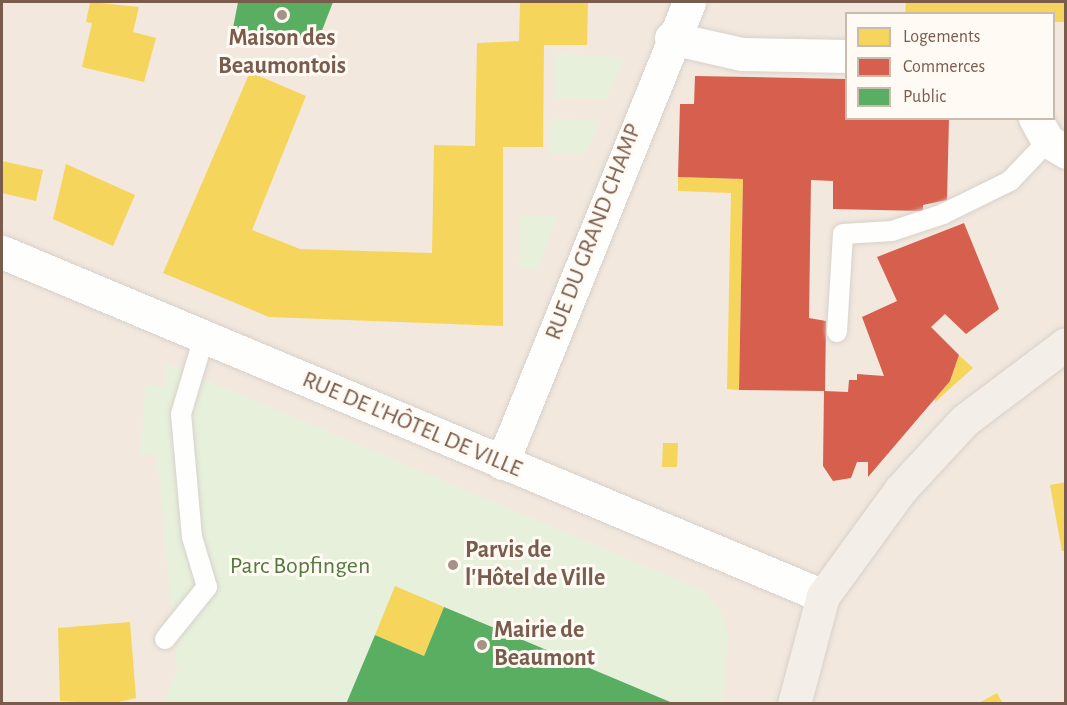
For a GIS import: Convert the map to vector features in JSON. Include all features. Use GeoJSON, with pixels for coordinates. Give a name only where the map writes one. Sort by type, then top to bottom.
{"type":"FeatureCollection","features":[{"type":"Feature","properties":{"kind":"main road","name":"RUE DU GRAND CHAMP"},"geometry":{"type":"LineString","coordinates":[[502,463],[671,38],[689,2]]}},
{"type":"Feature","properties":{"kind":"main road"},"geometry":{"type":"LineString","coordinates":[[671,38],[742,54],[845,56]]}},
{"type":"Feature","properties":{"kind":"main road","name":"RUE DE L'HÔTEL DE VILLE"},"geometry":{"type":"LineString","coordinates":[[2,252],[823,596]]}},
{"type":"Feature","properties":{"kind":"main road"},"geometry":{"type":"LineString","coordinates":[[794,704],[823,596],[901,489],[966,420],[1065,344]]}},
{"type":"Feature","properties":{"kind":"lane"},"geometry":{"type":"LineString","coordinates":[[837,332],[843,234],[892,231],[943,214],[1010,181],[1049,137]]}},
{"type":"Feature","properties":{"kind":"lane"},"geometry":{"type":"LineString","coordinates":[[165,639],[207,587],[192,537],[181,414],[204,337]]}},
{"type":"Feature","properties":{"kind":"shaded area"},"geometry":{"type":"Polygon","coordinates":[[[2,2],[1065,2],[1065,703],[2,703],[2,2]]]}},
{"type":"Feature","properties":{"kind":"green space"},"geometry":{"type":"Polygon","coordinates":[[[554,54],[624,57],[606,99],[554,98],[554,54]]]}},
{"type":"Feature","properties":{"kind":"green space"},"geometry":{"type":"Polygon","coordinates":[[[551,118],[600,121],[584,153],[550,153],[551,118]]]}},
{"type":"Feature","properties":{"kind":"green space"},"geometry":{"type":"Polygon","coordinates":[[[520,216],[558,216],[537,270],[519,265],[520,216]]]}},
{"type":"Feature","properties":{"kind":"green space","name":"Parc Bopfingen"},"geometry":{"type":"Polygon","coordinates":[[[166,363],[706,592],[721,611],[728,634],[723,703],[164,703],[177,671],[157,455],[141,454],[145,385],[165,386],[166,363]]]}},
{"type":"Feature","properties":{"kind":"building: Logements"},"geometry":{"type":"Polygon","coordinates":[[[90,2],[139,7],[133,32],[156,38],[144,82],[82,67],[92,23],[86,22],[90,2]]]}},
{"type":"Feature","properties":{"kind":"building: Logements"},"geometry":{"type":"Polygon","coordinates":[[[520,2],[588,2],[587,45],[544,45],[543,147],[503,147],[503,326],[269,317],[163,273],[250,72],[306,96],[252,230],[300,249],[432,253],[434,145],[475,146],[477,43],[519,41],[520,2]]]}},
{"type":"Feature","properties":{"kind":"building: Logements"},"geometry":{"type":"Polygon","coordinates":[[[906,2],[1066,2],[1066,22],[1055,22],[1055,12],[905,12],[906,2]]]}},
{"type":"Feature","properties":{"kind":"building: Logements"},"geometry":{"type":"Polygon","coordinates":[[[2,161],[43,170],[36,201],[2,193],[2,161]]]}},
{"type":"Feature","properties":{"kind":"building: Logements"},"geometry":{"type":"Polygon","coordinates":[[[66,164],[135,195],[113,246],[53,219],[66,164]]]}},
{"type":"Feature","properties":{"kind":"building: Logements"},"geometry":{"type":"Polygon","coordinates":[[[678,177],[743,179],[739,390],[727,389],[731,193],[678,191],[678,177]]]}},
{"type":"Feature","properties":{"kind":"building: Logements"},"geometry":{"type":"Polygon","coordinates":[[[959,355],[973,368],[935,402],[935,394],[950,381],[959,355]]]}},
{"type":"Feature","properties":{"kind":"building: Logements"},"geometry":{"type":"Polygon","coordinates":[[[663,443],[678,443],[677,467],[662,467],[663,443]]]}},
{"type":"Feature","properties":{"kind":"building: Logements"},"geometry":{"type":"Polygon","coordinates":[[[1066,482],[1066,551],[1062,551],[1050,485],[1066,482]]]}},
{"type":"Feature","properties":{"kind":"building: Logements"},"geometry":{"type":"Polygon","coordinates":[[[395,586],[444,607],[424,656],[375,635],[395,586]]]}},
{"type":"Feature","properties":{"kind":"building: Logements"},"geometry":{"type":"Polygon","coordinates":[[[130,622],[136,698],[110,704],[60,701],[58,628],[130,622]]]}},
{"type":"Feature","properties":{"kind":"building: Logements"},"geometry":{"type":"Polygon","coordinates":[[[997,693],[1003,704],[977,704],[997,693]]]}},
{"type":"Feature","properties":{"kind":"building: Commerces"},"geometry":{"type":"Polygon","coordinates":[[[695,76],[845,79],[845,120],[949,120],[947,200],[923,205],[923,211],[833,209],[833,181],[811,180],[809,318],[826,321],[825,391],[739,390],[743,179],[678,177],[680,104],[694,104],[695,76]]]}},
{"type":"Feature","properties":{"kind":"building: Commerces"},"geometry":{"type":"Polygon","coordinates":[[[964,223],[999,309],[966,334],[945,314],[931,327],[959,355],[950,381],[868,477],[868,462],[857,462],[851,478],[833,481],[823,466],[824,391],[848,392],[849,380],[857,380],[857,374],[884,376],[862,317],[897,301],[877,257],[964,223]]]}},
{"type":"Feature","properties":{"kind":"building: Public","name":"Maison des Beaumontois"},"geometry":{"type":"Polygon","coordinates":[[[238,2],[333,2],[316,46],[233,28],[238,2]]]}},
{"type":"Feature","properties":{"kind":"building: Public","name":"Mairie de Beaumont"},"geometry":{"type":"Polygon","coordinates":[[[444,607],[675,704],[346,704],[375,635],[424,656],[444,607]]]}},
{"type":"Feature","properties":{"kind":"place","name":"Maison des Beaumontois"},"geometry":{"type":"Point","coordinates":[282,15]}},
{"type":"Feature","properties":{"kind":"place","name":"Parvis de l'Hôtel de Ville"},"geometry":{"type":"Point","coordinates":[453,565]}},
{"type":"Feature","properties":{"kind":"place","name":"Mairie de Beaumont"},"geometry":{"type":"Point","coordinates":[482,645]}}]}
